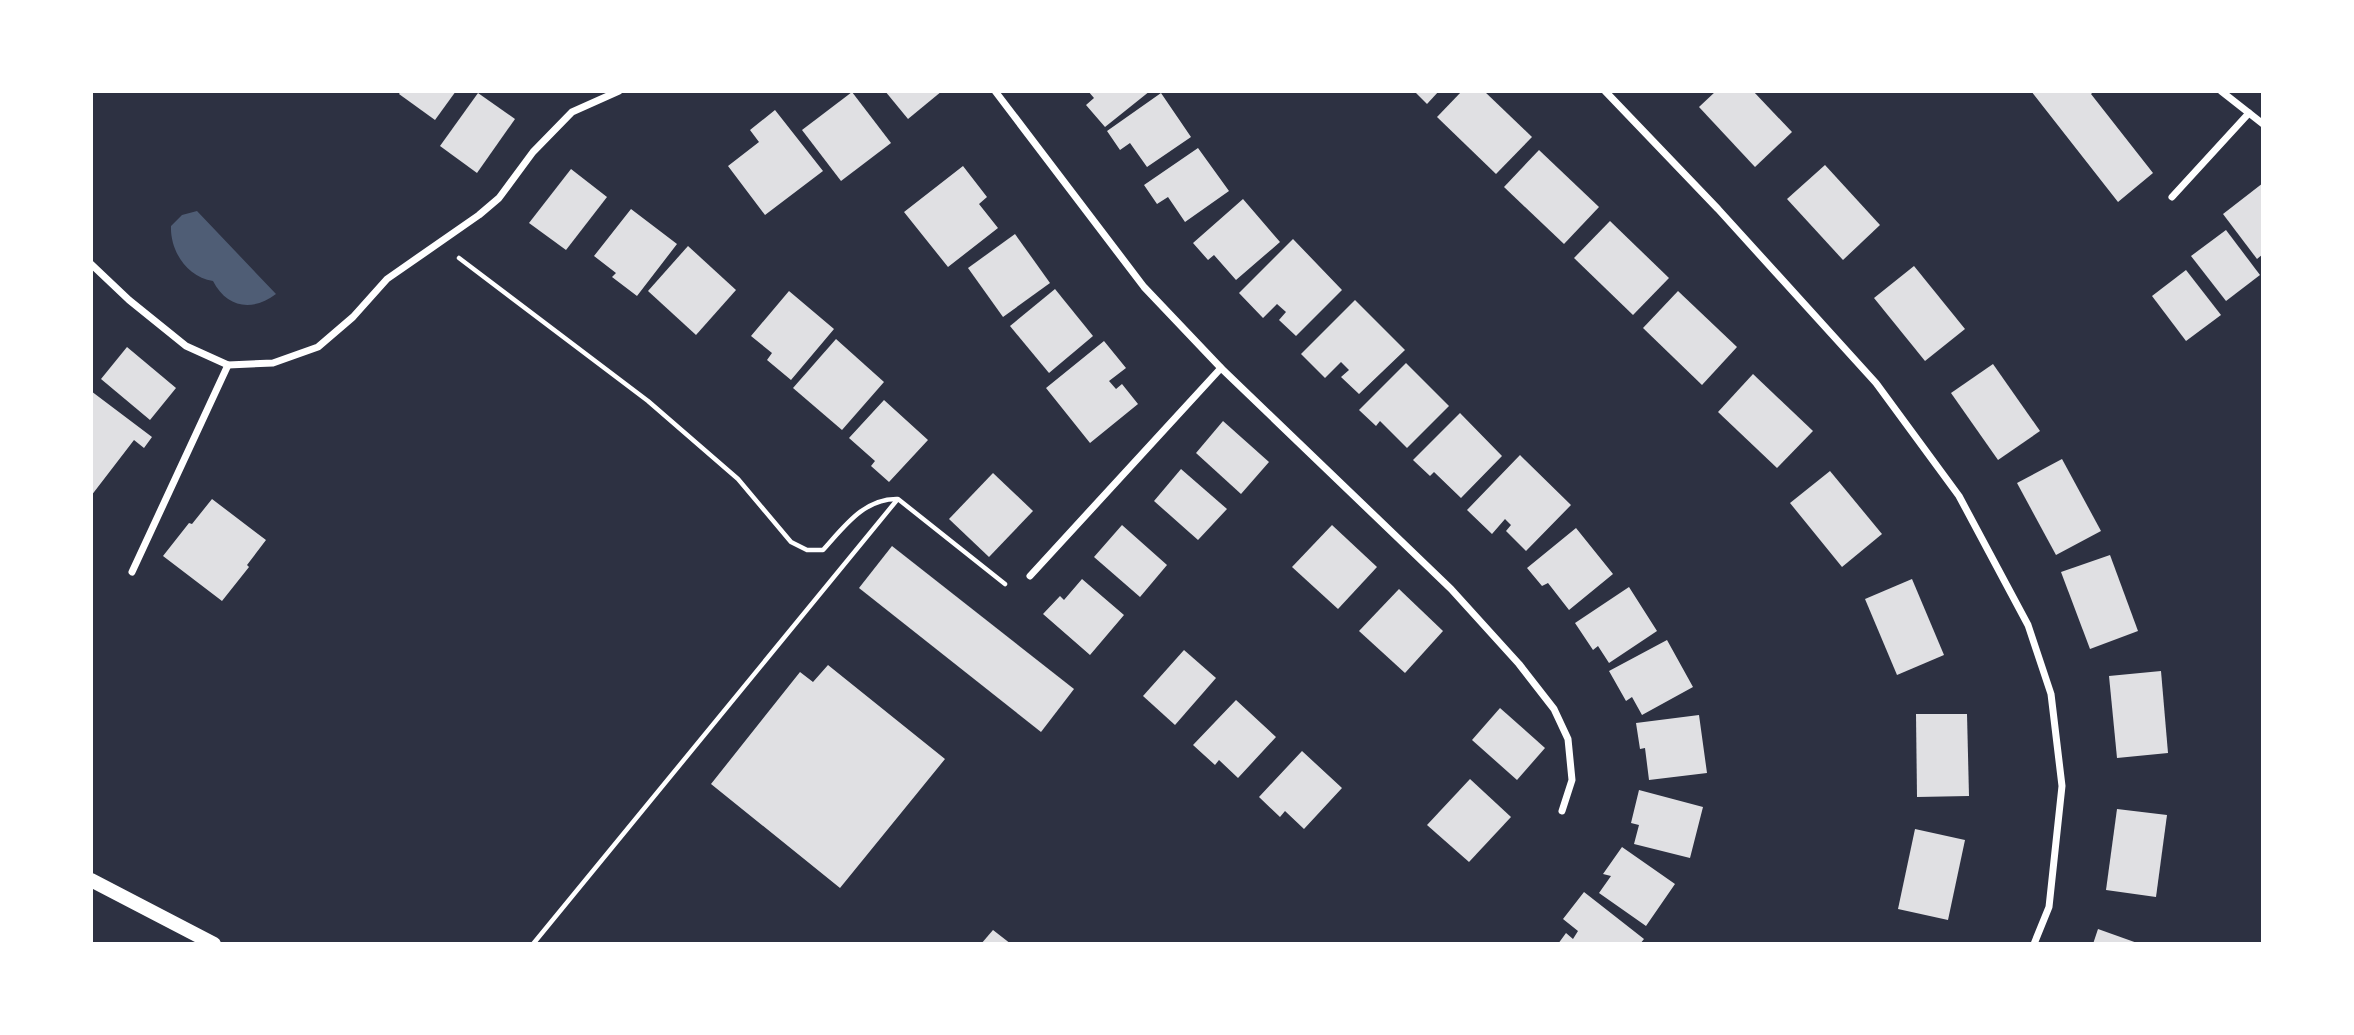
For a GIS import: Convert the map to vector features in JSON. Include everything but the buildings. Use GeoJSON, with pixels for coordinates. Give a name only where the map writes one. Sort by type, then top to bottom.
{"type":"FeatureCollection","features":[{"type":"Feature","properties":{"kind":"main road"},"geometry":{"type":"LineString","coordinates":[[91,880],[214,944]]}},
{"type":"Feature","properties":{"kind":"street"},"geometry":{"type":"LineString","coordinates":[[91,264],[186,346],[228,365],[274,363],[318,347],[353,317],[387,279],[499,198],[533,152],[572,113],[619,91]]}},
{"type":"Feature","properties":{"kind":"street"},"geometry":{"type":"LineString","coordinates":[[995,91],[1144,288],[1221,368],[1451,589],[1519,664],[1554,709],[1568,739],[1572,780],[1562,811]]}},
{"type":"Feature","properties":{"kind":"street"},"geometry":{"type":"LineString","coordinates":[[1605,91],[1718,209],[1876,383],[1959,496],[2016,601],[2028,625],[2051,694],[2063,786],[2049,907],[2034,944]]}},
{"type":"Feature","properties":{"kind":"street"},"geometry":{"type":"LineString","coordinates":[[2221,91],[2263,124]]}},
{"type":"Feature","properties":{"kind":"street"},"geometry":{"type":"LineString","coordinates":[[2172,197],[2249,113]]}},
{"type":"Feature","properties":{"kind":"street"},"geometry":{"type":"LineString","coordinates":[[132,572],[228,365]]}},
{"type":"Feature","properties":{"kind":"street"},"geometry":{"type":"LineString","coordinates":[[1030,576],[1221,368]]}},
{"type":"Feature","properties":{"kind":"path"},"geometry":{"type":"LineString","coordinates":[[439,243],[658,410],[738,479],[791,542],[807,550],[823,551],[856,514],[882,499],[898,499],[1016,593],[1030,576]]}},
{"type":"Feature","properties":{"kind":"path"},"geometry":{"type":"LineString","coordinates":[[533,944],[898,499]]}},
{"type":"Feature","properties":{"kind":"water"},"geometry":{"type":"Polygon","coordinates":[[[197,211],[276,294],[267,300],[249,305],[233,302],[225,297],[213,281],[204,279],[188,268],[173,245],[171,226],[182,215],[197,211]]]}}]}
